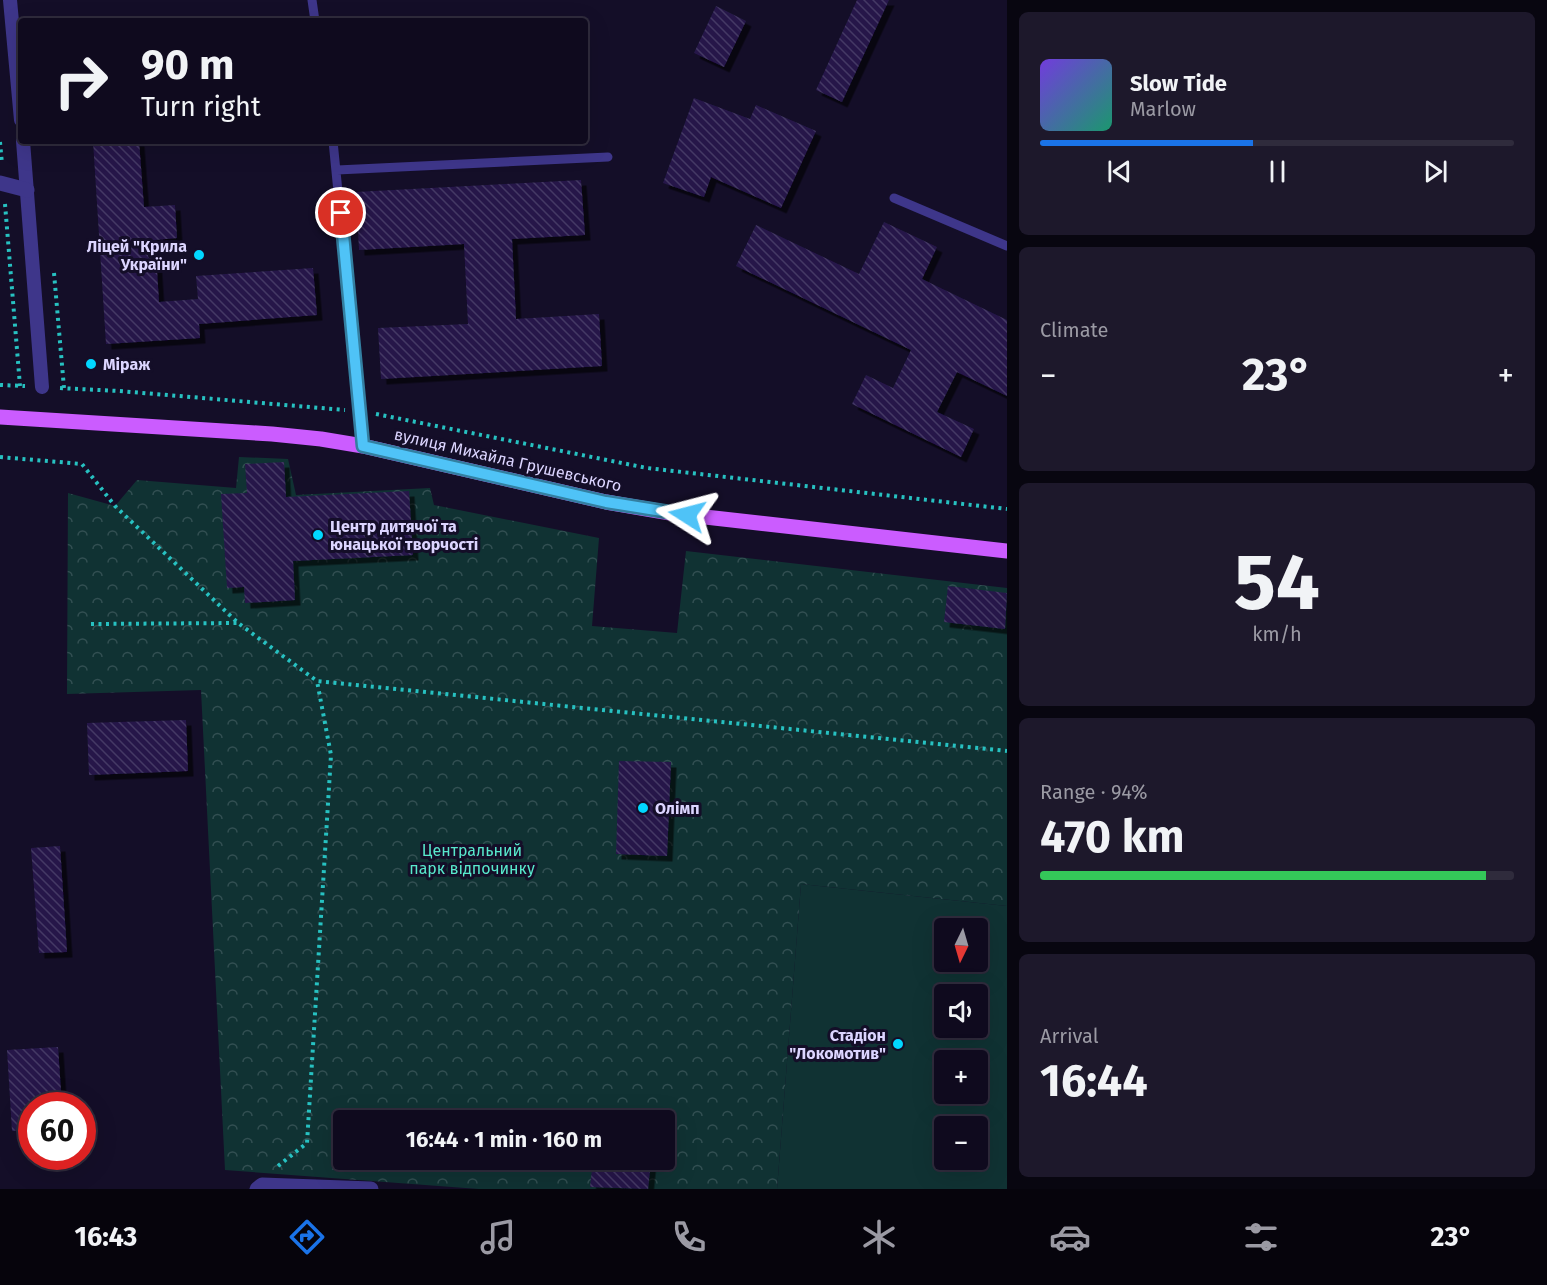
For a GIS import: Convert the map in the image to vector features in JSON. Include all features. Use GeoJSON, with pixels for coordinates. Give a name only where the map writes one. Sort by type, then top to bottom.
{"type":"FeatureCollection","features":[{"type":"Feature","properties":{"kind":"main road","name":"вулиця Михайла Грушевського"},"geometry":{"type":"LineString","coordinates":[[0,417],[321,439],[363,446],[606,502],[670,513],[1007,551]]}},
{"type":"Feature","properties":{"kind":"street"},"geometry":{"type":"LineString","coordinates":[[10,0],[18,87]]}},
{"type":"Feature","properties":{"kind":"street"},"geometry":{"type":"LineString","coordinates":[[23,144],[42,387]]}},
{"type":"Feature","properties":{"kind":"street"},"geometry":{"type":"LineString","coordinates":[[2,184],[27,190]]}},
{"type":"Feature","properties":{"kind":"street"},"geometry":{"type":"LineString","coordinates":[[257,1189],[262,1185],[371,1189]]}},
{"type":"Feature","properties":{"kind":"lane"},"geometry":{"type":"LineString","coordinates":[[312,0],[315,18]]}},
{"type":"Feature","properties":{"kind":"lane"},"geometry":{"type":"LineString","coordinates":[[333,144],[363,446]]}},
{"type":"Feature","properties":{"kind":"lane"},"geometry":{"type":"LineString","coordinates":[[337,170],[608,157]]}},
{"type":"Feature","properties":{"kind":"lane"},"geometry":{"type":"LineString","coordinates":[[894,198],[1007,246]]}},
{"type":"Feature","properties":{"kind":"path"},"geometry":{"type":"LineString","coordinates":[[0,142],[20,386],[0,385]]}},
{"type":"Feature","properties":{"kind":"path"},"geometry":{"type":"LineString","coordinates":[[64,388],[361,411],[647,468],[1007,509]]}},
{"type":"Feature","properties":{"kind":"path"},"geometry":{"type":"LineString","coordinates":[[0,457],[82,464],[116,506],[238,623],[317,681],[1007,751]]}},
{"type":"Feature","properties":{"kind":"path"},"geometry":{"type":"LineString","coordinates":[[91,624],[238,623]]}},
{"type":"Feature","properties":{"kind":"path"},"geometry":{"type":"LineString","coordinates":[[270,1174],[307,1143],[331,755],[317,681]]}},
{"type":"Feature","properties":{"kind":"green space","name":"Центральний парк відпочинку"},"geometry":{"type":"Polygon","coordinates":[[[239,457],[288,459],[296,495],[430,488],[434,505],[599,538],[592,626],[677,633],[686,551],[1007,588],[1007,906],[801,884],[777,1189],[479,1189],[225,1170],[201,690],[67,694],[68,493],[115,506],[137,480],[236,488],[239,457]]]}},
{"type":"Feature","properties":{"kind":"green space","name":"Стадіон \"Локомотив\""},"geometry":{"type":"Polygon","coordinates":[[[801,884],[1007,906],[1007,1189],[777,1189],[801,884]]]}},
{"type":"Feature","properties":{"kind":"building"},"geometry":{"type":"Polygon","coordinates":[[[857,0],[889,0],[842,102],[816,90],[857,0]]]}},
{"type":"Feature","properties":{"kind":"building"},"geometry":{"type":"Polygon","coordinates":[[[716,6],[746,21],[724,67],[694,53],[716,6]]]}},
{"type":"Feature","properties":{"kind":"building"},"geometry":{"type":"Polygon","coordinates":[[[694,98],[750,119],[756,105],[816,131],[781,208],[711,177],[704,197],[663,183],[694,98]]]}},
{"type":"Feature","properties":{"kind":"building"},"geometry":{"type":"Polygon","coordinates":[[[93,144],[139,144],[144,207],[175,205],[177,238],[155,240],[159,302],[198,299],[196,276],[313,268],[317,315],[199,324],[200,338],[106,344],[93,144]]]}},
{"type":"Feature","properties":{"kind":"building"},"geometry":{"type":"Polygon","coordinates":[[[581,180],[585,235],[512,239],[516,319],[599,314],[602,366],[381,379],[378,328],[468,324],[464,244],[359,250],[356,192],[581,180]]]}},
{"type":"Feature","properties":{"kind":"building"},"geometry":{"type":"Polygon","coordinates":[[[884,222],[937,247],[922,279],[1007,320],[1007,396],[957,372],[937,412],[974,429],[961,457],[852,404],[866,375],[893,388],[911,350],[736,266],[756,225],[859,274],[884,222]]]}},
{"type":"Feature","properties":{"kind":"building","name":"Центр дитячої та юнацької творчості"},"geometry":{"type":"Polygon","coordinates":[[[284,462],[286,497],[409,491],[413,555],[293,561],[295,600],[245,603],[244,587],[227,588],[221,494],[247,493],[245,464],[284,462]]]}},
{"type":"Feature","properties":{"kind":"building"},"geometry":{"type":"Polygon","coordinates":[[[948,586],[1007,593],[1005,629],[944,622],[948,586]]]}},
{"type":"Feature","properties":{"kind":"building"},"geometry":{"type":"Polygon","coordinates":[[[186,720],[188,771],[89,775],[87,723],[186,720]]]}},
{"type":"Feature","properties":{"kind":"building","name":"Олімп"},"geometry":{"type":"Polygon","coordinates":[[[619,761],[671,762],[667,856],[616,854],[619,761]]]}},
{"type":"Feature","properties":{"kind":"building"},"geometry":{"type":"Polygon","coordinates":[[[60,846],[67,952],[39,953],[31,848],[60,846]]]}},
{"type":"Feature","properties":{"kind":"building"},"geometry":{"type":"Polygon","coordinates":[[[58,1047],[61,1092],[18,1092],[18,1130],[12,1131],[7,1050],[58,1047]]]}},
{"type":"Feature","properties":{"kind":"building"},"geometry":{"type":"Polygon","coordinates":[[[592,1170],[650,1170],[648,1189],[590,1187],[592,1170]]]}},
{"type":"Feature","properties":{"kind":"place","name":"Ліцей \"Крила України\""},"geometry":{"type":"Point","coordinates":[199,255]}},
{"type":"Feature","properties":{"kind":"place","name":"Міраж"},"geometry":{"type":"Point","coordinates":[91,364]}},
{"type":"Feature","properties":{"kind":"place","name":"Центр дитячої та юнацької творчості"},"geometry":{"type":"Point","coordinates":[318,535]}},
{"type":"Feature","properties":{"kind":"place","name":"Олімп"},"geometry":{"type":"Point","coordinates":[643,808]}},
{"type":"Feature","properties":{"kind":"place","name":"Стадіон \"Локомотив\""},"geometry":{"type":"Point","coordinates":[898,1044]}},
{"type":"Feature","properties":{"kind":"route"},"geometry":{"type":"LineString","coordinates":[[341,213],[363,446],[606,502],[687,515]]}}]}
